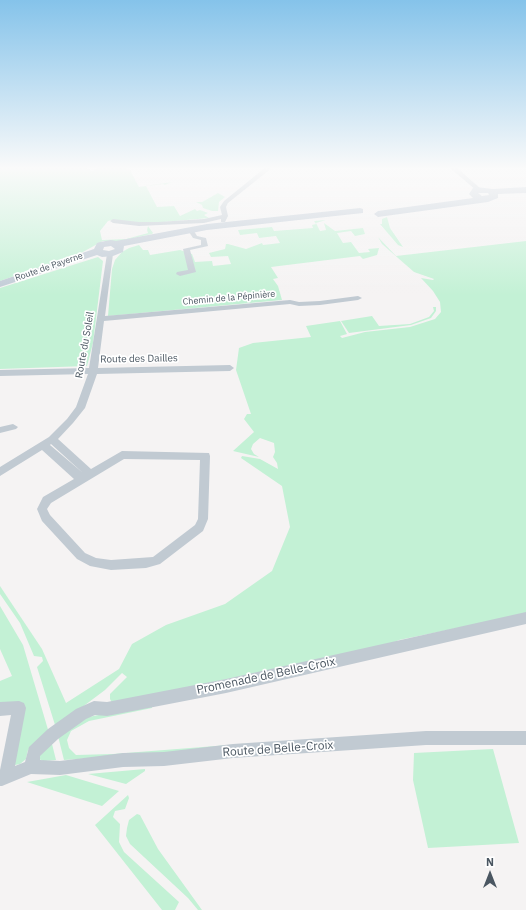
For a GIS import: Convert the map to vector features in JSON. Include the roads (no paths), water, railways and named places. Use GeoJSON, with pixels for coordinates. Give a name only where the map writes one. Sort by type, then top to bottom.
{"type":"FeatureCollection","features":[{"type":"Feature","properties":{"kind":"main road"},"geometry":{"type":"LineString","coordinates":[[119,246],[173,232],[216,226],[367,215],[396,209]]}},
{"type":"Feature","properties":{"kind":"main road"},"geometry":{"type":"LineString","coordinates":[[119,246],[192,232],[337,216],[367,215]]}},
{"type":"Feature","properties":{"kind":"main road","name":"Route de Payerne"},"geometry":{"type":"LineString","coordinates":[[0,284],[98,251],[97,248],[102,244],[119,246]]}},
{"type":"Feature","properties":{"kind":"main road"},"geometry":{"type":"LineString","coordinates":[[98,251],[102,254],[110,254],[118,251],[119,246]]}},
{"type":"Feature","properties":{"kind":"street"},"geometry":{"type":"LineString","coordinates":[[216,226],[220,224],[225,216],[224,209]]}},
{"type":"Feature","properties":{"kind":"street"},"geometry":{"type":"LineString","coordinates":[[113,221],[158,224],[204,221],[225,216],[245,223]]}},
{"type":"Feature","properties":{"kind":"street"},"geometry":{"type":"LineString","coordinates":[[180,274],[192,272],[186,249],[205,246],[204,239],[195,238],[192,232]]}},
{"type":"Feature","properties":{"kind":"street","name":"Route du Soleil"},"geometry":{"type":"LineString","coordinates":[[0,472],[47,442],[70,421],[80,408],[93,371],[110,254]]}},
{"type":"Feature","properties":{"kind":"street","name":"Chemin de la Pépinière"},"geometry":{"type":"LineString","coordinates":[[101,319],[290,302],[299,304],[320,303],[358,298]]}},
{"type":"Feature","properties":{"kind":"street","name":"Route des Dailles"},"geometry":{"type":"LineString","coordinates":[[0,373],[230,368]]}},
{"type":"Feature","properties":{"kind":"street"},"geometry":{"type":"LineString","coordinates":[[0,430],[13,427]]}},
{"type":"Feature","properties":{"kind":"street"},"geometry":{"type":"LineString","coordinates":[[47,442],[85,476]]}},
{"type":"Feature","properties":{"kind":"street"},"geometry":{"type":"LineString","coordinates":[[122,455],[205,456],[203,519],[199,528],[156,561],[111,565],[94,563],[81,556],[46,518],[42,509],[47,500],[85,476],[122,455]]}},
{"type":"Feature","properties":{"kind":"street","name":"Promenade de Belle-Croix"},"geometry":{"type":"LineString","coordinates":[[31,767],[34,752],[53,734],[81,714],[94,708],[107,709],[226,686],[526,618]]}},
{"type":"Feature","properties":{"kind":"street"},"geometry":{"type":"LineString","coordinates":[[0,709],[19,708],[3,778]]}},
{"type":"Feature","properties":{"kind":"street","name":"Route de Belle-Croix"},"geometry":{"type":"LineString","coordinates":[[31,767],[60,768],[124,760],[164,759],[233,751],[426,738],[526,738]]}},
{"type":"Feature","properties":{"kind":"street"},"geometry":{"type":"LineString","coordinates":[[3,778],[31,767]]}}]}
